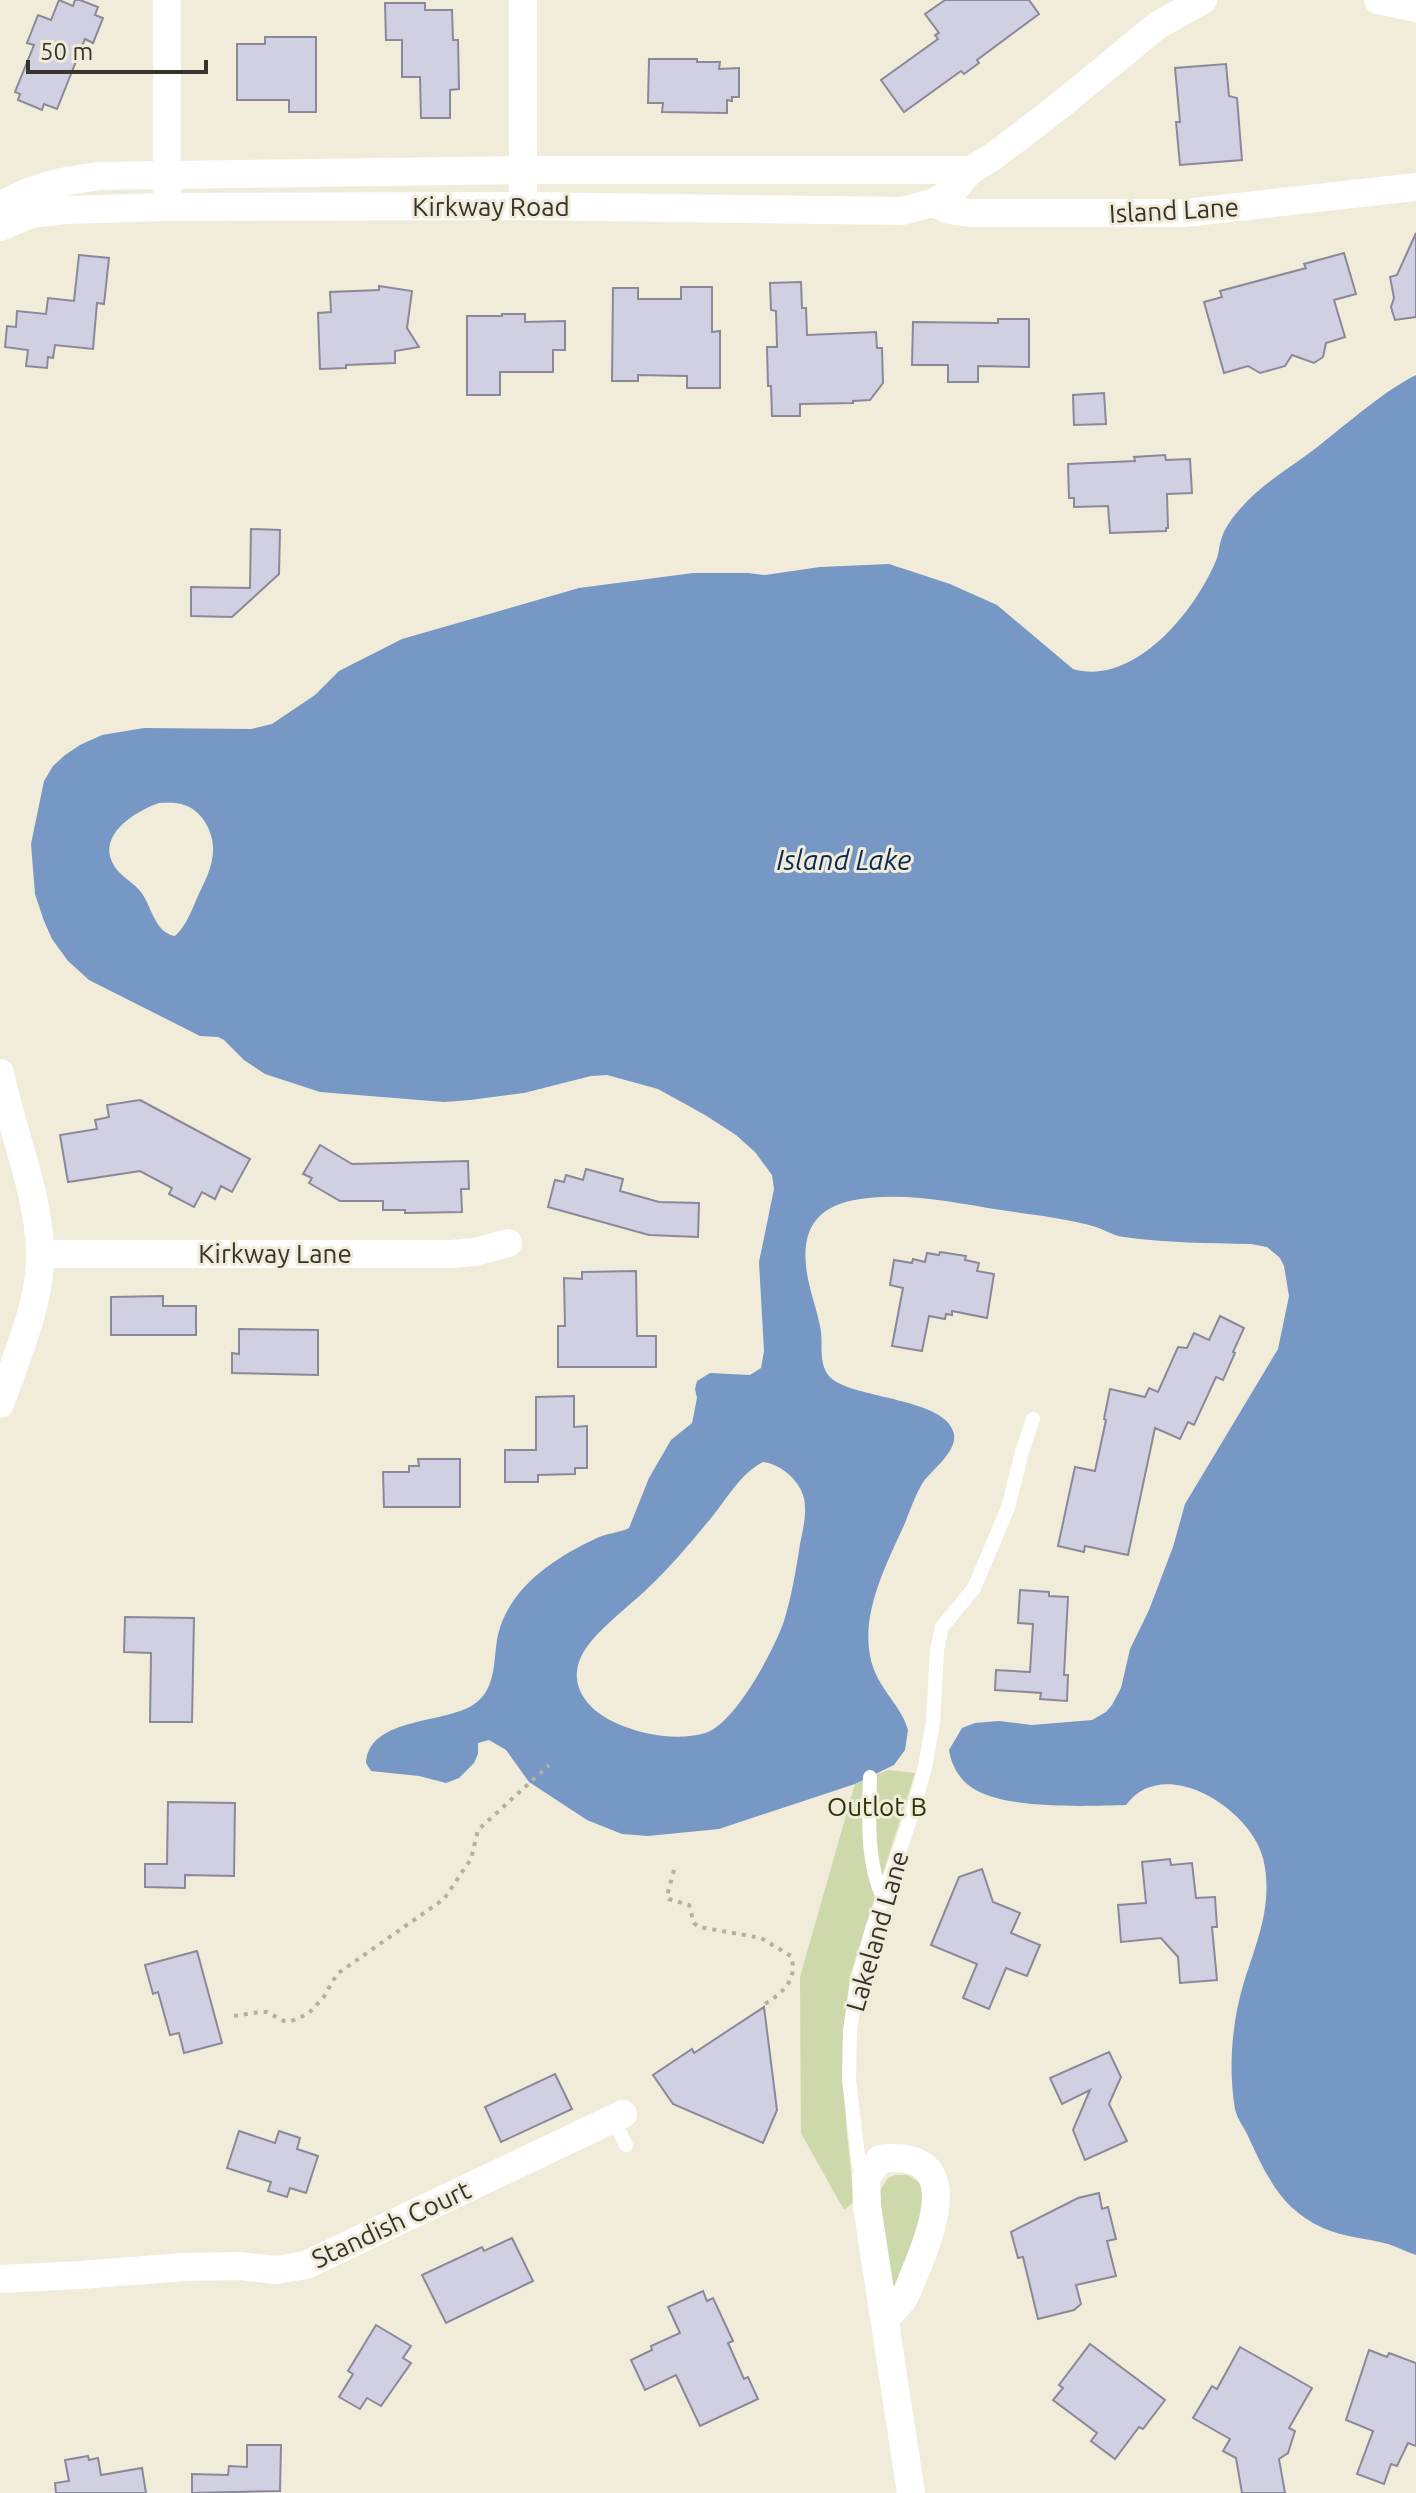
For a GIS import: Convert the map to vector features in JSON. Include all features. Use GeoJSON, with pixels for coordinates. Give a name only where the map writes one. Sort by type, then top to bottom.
{"type":"FeatureCollection","features":[{"type":"Feature","properties":{"kind":"street"},"geometry":{"type":"LineString","coordinates":[[166,207],[167,0]]}},
{"type":"Feature","properties":{"kind":"street"},"geometry":{"type":"LineString","coordinates":[[523,0],[523,206]]}},
{"type":"Feature","properties":{"kind":"street"},"geometry":{"type":"LineString","coordinates":[[1378,0],[1416,8]]}},
{"type":"Feature","properties":{"kind":"street","name":"Kirkway Road"},"geometry":{"type":"LineString","coordinates":[[0,227],[31,214],[166,207],[523,206],[902,211],[933,203],[953,191],[971,170],[1058,107],[1158,25],[1197,1]]}},
{"type":"Feature","properties":{"kind":"street","name":"Kirkway Road"},"geometry":{"type":"LineString","coordinates":[[0,206],[25,191],[67,180],[100,176],[523,170],[971,170]]}},
{"type":"Feature","properties":{"kind":"street","name":"Island Lane"},"geometry":{"type":"LineString","coordinates":[[933,203],[949,210],[970,213],[1185,213],[1416,187]]}},
{"type":"Feature","properties":{"kind":"street"},"geometry":{"type":"LineString","coordinates":[[0,1073],[37,1220],[40,1254],[33,1303],[0,1404]]}},
{"type":"Feature","properties":{"kind":"street","name":"Kirkway Lane"},"geometry":{"type":"LineString","coordinates":[[40,1254],[451,1254],[475,1252],[508,1243]]}},
{"type":"Feature","properties":{"kind":"street","name":"Standish Court"},"geometry":{"type":"LineString","coordinates":[[0,2279],[183,2267],[239,2266],[276,2270],[306,2265],[618,2117]]}},
{"type":"Feature","properties":{"kind":"street"},"geometry":{"type":"LineString","coordinates":[[866,2178],[880,2159],[897,2157],[920,2164],[932,2176],[937,2197],[935,2220],[903,2299],[886,2318]]}},
{"type":"Feature","properties":{"kind":"street","name":"Lakeland Lane"},"geometry":{"type":"LineString","coordinates":[[866,2178],[874,2265],[886,2318],[911,2493]]}},
{"type":"Feature","properties":{"kind":"lane","name":"Lakeland Lane"},"geometry":{"type":"LineString","coordinates":[[866,2178],[859,2166],[849,2079],[850,2031],[857,1983],[925,1767],[933,1723],[937,1650],[942,1627],[974,1588],[1008,1508],[1033,1419]]}},
{"type":"Feature","properties":{"kind":"lane"},"geometry":{"type":"LineString","coordinates":[[870,1777],[870,1841],[878,1887],[883,1898]]}},
{"type":"Feature","properties":{"kind":"lane"},"geometry":{"type":"LineString","coordinates":[[618,2117],[626,2145]]}},
{"type":"Feature","properties":{"kind":"path"},"geometry":{"type":"LineString","coordinates":[[234,2016],[267,2012],[284,2021],[291,2021],[308,2014],[323,1998],[337,1974],[444,1899],[471,1859],[478,1830],[549,1765]]}},
{"type":"Feature","properties":{"kind":"path"},"geometry":{"type":"LineString","coordinates":[[674,1870],[667,1896],[689,1905],[694,1923],[699,1927],[761,1938],[791,1956],[793,1975],[782,1993],[765,2004]]}},
{"type":"Feature","properties":{"kind":"green space","name":"Outlot B"},"geometry":{"type":"Polygon","coordinates":[[[888,1770],[915,1773],[850,1976],[843,2034],[846,2124],[854,2202],[844,2210],[801,2133],[800,1977],[855,1784],[888,1770]]]}},
{"type":"Feature","properties":{"kind":"green space"},"geometry":{"type":"Polygon","coordinates":[[[907,2175],[920,2183],[924,2202],[915,2238],[893,2286],[878,2193],[888,2178],[907,2175]]]}},
{"type":"Feature","properties":{"kind":"water","name":"Island Lake"},"geometry":{"type":"Polygon","coordinates":[[[1416,375],[1416,2255],[1388,2244],[1331,2231],[1296,2211],[1276,2190],[1237,2116],[1232,2077],[1234,2029],[1240,1997],[1259,1937],[1266,1891],[1263,1858],[1242,1822],[1204,1794],[1183,1786],[1162,1784],[1142,1790],[1126,1805],[1046,1805],[1003,1800],[967,1784],[956,1771],[949,1750],[962,1728],[975,1723],[999,1721],[1032,1725],[1092,1720],[1112,1705],[1121,1688],[1130,1649],[1173,1547],[1185,1504],[1278,1349],[1289,1296],[1280,1258],[1267,1247],[1251,1244],[1124,1237],[1072,1221],[935,1200],[868,1198],[850,1201],[824,1212],[809,1232],[806,1261],[820,1326],[822,1360],[827,1373],[843,1385],[859,1391],[935,1413],[948,1422],[954,1434],[952,1448],[917,1493],[879,1584],[870,1617],[871,1662],[908,1730],[905,1750],[894,1765],[855,1784],[719,1829],[648,1836],[622,1834],[587,1820],[529,1782],[506,1750],[489,1740],[478,1743],[474,1763],[459,1778],[446,1783],[419,1776],[371,1771],[366,1763],[371,1748],[381,1736],[412,1723],[465,1709],[483,1695],[491,1680],[504,1618],[512,1603],[535,1576],[564,1555],[599,1537],[629,1528],[649,1478],[671,1440],[692,1423],[697,1381],[710,1373],[750,1375],[761,1368],[764,1351],[759,1262],[774,1189],[772,1175],[755,1152],[705,1115],[658,1089],[607,1075],[591,1076],[524,1093],[444,1102],[320,1092],[265,1074],[244,1060],[224,1040],[200,1036],[89,980],[68,961],[52,939],[35,894],[31,844],[44,781],[53,766],[80,745],[102,735],[144,728],[251,729],[272,724],[315,695],[339,671],[402,639],[579,588],[693,573],[765,575],[820,567],[889,564],[950,584],[997,605],[1073,669],[1096,671],[1119,666],[1141,655],[1179,620],[1208,578],[1226,528],[1248,501],[1416,375]],[[159,803],[127,820],[112,838],[109,848],[118,871],[141,892],[163,930],[175,936],[188,918],[208,875],[213,843],[206,823],[196,812],[181,804],[159,803]],[[763,1462],[739,1482],[664,1572],[602,1629],[586,1648],[577,1668],[579,1688],[590,1705],[606,1718],[637,1731],[660,1736],[705,1733],[729,1716],[752,1684],[784,1621],[805,1513],[803,1495],[793,1478],[782,1469],[763,1462]]]}},
{"type":"Feature","properties":{"kind":"building"},"geometry":{"type":"Polygon","coordinates":[[[59,0],[73,6],[75,0],[80,0],[98,7],[95,15],[103,18],[93,43],[85,39],[57,109],[44,104],[42,110],[18,100],[20,94],[15,92],[34,45],[27,43],[38,15],[51,20],[59,0]]]}},
{"type":"Feature","properties":{"kind":"building"},"geometry":{"type":"Polygon","coordinates":[[[945,0],[1029,0],[1039,14],[977,60],[979,63],[964,74],[961,71],[904,112],[881,80],[938,39],[935,35],[939,33],[925,14],[945,0]]]}},
{"type":"Feature","properties":{"kind":"building"},"geometry":{"type":"Polygon","coordinates":[[[385,3],[425,3],[425,10],[452,10],[453,40],[458,40],[459,89],[450,90],[450,118],[421,118],[420,77],[402,77],[402,40],[386,40],[385,3]]]}},
{"type":"Feature","properties":{"kind":"building"},"geometry":{"type":"Polygon","coordinates":[[[265,37],[316,37],[316,112],[289,112],[289,100],[237,100],[237,44],[265,44],[265,37]]]}},
{"type":"Feature","properties":{"kind":"building"},"geometry":{"type":"Polygon","coordinates":[[[649,59],[697,59],[697,62],[720,62],[719,69],[739,68],[739,97],[727,100],[727,113],[662,112],[663,103],[648,103],[649,59]]]}},
{"type":"Feature","properties":{"kind":"building"},"geometry":{"type":"Polygon","coordinates":[[[1226,64],[1229,96],[1237,98],[1242,160],[1180,165],[1175,68],[1226,64]]]}},
{"type":"Feature","properties":{"kind":"building"},"geometry":{"type":"Polygon","coordinates":[[[1416,233],[1416,317],[1395,320],[1391,307],[1394,298],[1390,277],[1397,275],[1416,233]]]}},
{"type":"Feature","properties":{"kind":"building"},"geometry":{"type":"Polygon","coordinates":[[[1344,253],[1356,294],[1334,300],[1345,337],[1326,343],[1323,357],[1314,363],[1292,355],[1285,366],[1260,373],[1248,366],[1224,373],[1204,302],[1222,297],[1220,291],[1306,268],[1304,264],[1344,253]]]}},
{"type":"Feature","properties":{"kind":"building"},"geometry":{"type":"Polygon","coordinates":[[[79,255],[109,258],[104,304],[97,303],[93,349],[55,345],[53,358],[48,357],[47,368],[26,366],[28,350],[5,347],[7,326],[16,327],[17,311],[46,314],[48,298],[74,301],[79,255]]]}},
{"type":"Feature","properties":{"kind":"building"},"geometry":{"type":"Polygon","coordinates":[[[801,282],[807,335],[876,332],[877,348],[882,348],[883,383],[870,400],[800,404],[800,416],[772,416],[767,347],[777,347],[776,311],[771,310],[770,283],[801,282]]]}},
{"type":"Feature","properties":{"kind":"building"},"geometry":{"type":"Polygon","coordinates":[[[379,286],[412,291],[407,328],[419,347],[395,351],[395,363],[320,369],[318,313],[331,312],[330,292],[379,290],[379,286]]]}},
{"type":"Feature","properties":{"kind":"building"},"geometry":{"type":"Polygon","coordinates":[[[681,287],[712,287],[712,332],[720,331],[720,388],[687,388],[687,376],[638,375],[638,381],[612,381],[613,288],[638,288],[638,299],[681,299],[681,287]]]}},
{"type":"Feature","properties":{"kind":"building"},"geometry":{"type":"Polygon","coordinates":[[[525,314],[525,322],[565,321],[565,350],[553,350],[553,372],[500,372],[500,395],[467,395],[467,316],[525,314]]]}},
{"type":"Feature","properties":{"kind":"building"},"geometry":{"type":"Polygon","coordinates":[[[998,319],[1029,319],[1029,367],[978,366],[978,382],[948,382],[948,365],[912,365],[913,322],[998,323],[998,319]]]}},
{"type":"Feature","properties":{"kind":"building"},"geometry":{"type":"Polygon","coordinates":[[[1104,393],[1106,424],[1074,425],[1073,395],[1104,393]]]}},
{"type":"Feature","properties":{"kind":"building"},"geometry":{"type":"Polygon","coordinates":[[[1165,455],[1166,460],[1190,459],[1192,493],[1167,494],[1166,531],[1110,533],[1108,506],[1074,507],[1074,498],[1069,498],[1068,464],[1135,461],[1134,457],[1165,455]]]}},
{"type":"Feature","properties":{"kind":"building"},"geometry":{"type":"Polygon","coordinates":[[[251,529],[280,530],[279,574],[232,617],[191,616],[191,587],[250,588],[251,529]]]}},
{"type":"Feature","properties":{"kind":"building"},"geometry":{"type":"Polygon","coordinates":[[[140,1100],[250,1159],[232,1192],[221,1186],[215,1199],[202,1192],[194,1207],[169,1194],[172,1188],[140,1171],[68,1182],[60,1135],[97,1129],[95,1120],[109,1117],[107,1105],[140,1100]]]}},
{"type":"Feature","properties":{"kind":"building"},"geometry":{"type":"Polygon","coordinates":[[[320,1145],[352,1164],[468,1161],[469,1189],[461,1189],[462,1212],[405,1213],[405,1210],[383,1210],[383,1201],[340,1201],[309,1183],[312,1178],[303,1174],[320,1145]]]}},
{"type":"Feature","properties":{"kind":"building"},"geometry":{"type":"Polygon","coordinates":[[[586,1169],[623,1179],[620,1191],[659,1202],[699,1203],[698,1237],[649,1235],[548,1207],[555,1180],[564,1182],[566,1175],[583,1180],[586,1169]]]}},
{"type":"Feature","properties":{"kind":"building"},"geometry":{"type":"Polygon","coordinates":[[[940,1252],[966,1256],[965,1260],[979,1263],[977,1271],[994,1274],[987,1318],[952,1311],[952,1315],[946,1314],[945,1319],[929,1316],[922,1351],[892,1346],[903,1288],[890,1285],[894,1260],[925,1262],[927,1253],[939,1255],[940,1252]]]}},
{"type":"Feature","properties":{"kind":"building"},"geometry":{"type":"Polygon","coordinates":[[[636,1271],[637,1336],[656,1336],[656,1367],[558,1367],[558,1326],[565,1326],[564,1278],[582,1279],[582,1272],[636,1271]]]}},
{"type":"Feature","properties":{"kind":"building"},"geometry":{"type":"Polygon","coordinates":[[[163,1296],[163,1306],[196,1306],[196,1335],[111,1335],[111,1297],[163,1296]]]}},
{"type":"Feature","properties":{"kind":"building"},"geometry":{"type":"Polygon","coordinates":[[[1220,1316],[1244,1328],[1235,1353],[1223,1380],[1216,1377],[1194,1425],[1188,1422],[1180,1439],[1155,1428],[1128,1555],[1085,1546],[1084,1552],[1058,1546],[1075,1467],[1095,1471],[1110,1389],[1145,1397],[1149,1388],[1158,1392],[1178,1347],[1187,1348],[1194,1333],[1209,1340],[1220,1316]]]}},
{"type":"Feature","properties":{"kind":"building"},"geometry":{"type":"Polygon","coordinates":[[[239,1329],[318,1330],[318,1375],[232,1373],[232,1353],[239,1354],[239,1329]]]}},
{"type":"Feature","properties":{"kind":"building"},"geometry":{"type":"Polygon","coordinates":[[[574,1396],[574,1427],[587,1426],[587,1468],[575,1468],[575,1474],[538,1475],[538,1482],[505,1482],[505,1450],[536,1450],[536,1397],[574,1396]]]}},
{"type":"Feature","properties":{"kind":"building"},"geometry":{"type":"Polygon","coordinates":[[[418,1459],[460,1459],[460,1507],[384,1507],[383,1472],[409,1472],[409,1466],[419,1466],[418,1459]]]}},
{"type":"Feature","properties":{"kind":"building"},"geometry":{"type":"Polygon","coordinates":[[[1020,1590],[1068,1597],[1064,1675],[1068,1675],[1067,1701],[1040,1699],[1041,1693],[995,1690],[996,1670],[1030,1672],[1033,1624],[1018,1623],[1020,1590]]]}},
{"type":"Feature","properties":{"kind":"building"},"geometry":{"type":"Polygon","coordinates":[[[125,1617],[194,1618],[192,1722],[150,1722],[151,1653],[124,1652],[125,1617]]]}},
{"type":"Feature","properties":{"kind":"building"},"geometry":{"type":"Polygon","coordinates":[[[168,1802],[235,1803],[234,1876],[185,1875],[185,1888],[145,1887],[145,1864],[167,1864],[168,1802]]]}},
{"type":"Feature","properties":{"kind":"building"},"geometry":{"type":"Polygon","coordinates":[[[1170,1859],[1171,1865],[1192,1863],[1196,1898],[1215,1897],[1217,1927],[1212,1927],[1217,1980],[1180,1983],[1178,1957],[1161,1938],[1121,1942],[1118,1905],[1146,1903],[1142,1862],[1170,1859]]]}},
{"type":"Feature","properties":{"kind":"building"},"geometry":{"type":"Polygon","coordinates":[[[982,1869],[993,1902],[1020,1913],[1011,1933],[1040,1945],[1027,1976],[1006,1968],[989,2009],[963,1998],[977,1964],[931,1945],[959,1877],[982,1869]]]}},
{"type":"Feature","properties":{"kind":"building"},"geometry":{"type":"Polygon","coordinates":[[[197,1951],[222,2043],[184,2053],[179,2033],[170,2035],[158,1992],[153,1994],[145,1965],[197,1951]]]}},
{"type":"Feature","properties":{"kind":"building"},"geometry":{"type":"Polygon","coordinates":[[[764,2007],[777,2110],[763,2143],[673,2104],[653,2075],[692,2049],[694,2053],[764,2007]]]}},
{"type":"Feature","properties":{"kind":"building"},"geometry":{"type":"Polygon","coordinates":[[[1109,2052],[1121,2077],[1109,2104],[1127,2141],[1085,2160],[1073,2130],[1090,2090],[1062,2104],[1050,2078],[1109,2052]]]}},
{"type":"Feature","properties":{"kind":"building"},"geometry":{"type":"Polygon","coordinates":[[[555,2074],[572,2109],[501,2142],[485,2107],[555,2074]]]}},
{"type":"Feature","properties":{"kind":"building"},"geometry":{"type":"Polygon","coordinates":[[[239,2131],[275,2143],[279,2131],[300,2138],[297,2149],[318,2156],[306,2193],[290,2188],[287,2197],[268,2191],[271,2182],[227,2168],[239,2131]]]}},
{"type":"Feature","properties":{"kind":"building"},"geometry":{"type":"Polygon","coordinates":[[[1099,2193],[1102,2209],[1108,2207],[1116,2239],[1107,2241],[1116,2276],[1076,2285],[1081,2304],[1074,2310],[1038,2319],[1023,2257],[1018,2258],[1011,2232],[1078,2198],[1099,2193]]]}},
{"type":"Feature","properties":{"kind":"building"},"geometry":{"type":"Polygon","coordinates":[[[512,2238],[533,2281],[446,2323],[422,2275],[482,2247],[484,2251],[512,2238]]]}},
{"type":"Feature","properties":{"kind":"building"},"geometry":{"type":"Polygon","coordinates":[[[703,2291],[707,2301],[713,2298],[733,2341],[728,2343],[744,2379],[748,2377],[758,2399],[700,2426],[676,2375],[645,2390],[631,2360],[652,2350],[651,2346],[680,2333],[668,2307],[703,2291]]]}},
{"type":"Feature","properties":{"kind":"building"},"geometry":{"type":"Polygon","coordinates":[[[376,2325],[411,2346],[403,2358],[411,2363],[381,2406],[367,2398],[360,2409],[339,2397],[353,2374],[348,2371],[376,2325]]]}},
{"type":"Feature","properties":{"kind":"building"},"geometry":{"type":"Polygon","coordinates":[[[1090,2344],[1165,2400],[1115,2459],[1091,2441],[1097,2433],[1053,2400],[1063,2388],[1059,2385],[1090,2344]]]}},
{"type":"Feature","properties":{"kind":"building"},"geometry":{"type":"Polygon","coordinates":[[[1240,2347],[1312,2388],[1289,2428],[1295,2431],[1288,2453],[1279,2459],[1285,2493],[1242,2493],[1236,2458],[1223,2451],[1230,2439],[1193,2418],[1212,2386],[1217,2389],[1240,2347]]]}},
{"type":"Feature","properties":{"kind":"building"},"geometry":{"type":"Polygon","coordinates":[[[1369,2350],[1387,2357],[1389,2353],[1416,2363],[1416,2446],[1408,2443],[1397,2466],[1391,2464],[1384,2484],[1357,2474],[1373,2431],[1346,2420],[1369,2350]]]}},
{"type":"Feature","properties":{"kind":"building"},"geometry":{"type":"Polygon","coordinates":[[[247,2445],[281,2445],[280,2491],[192,2493],[192,2474],[228,2475],[229,2466],[247,2467],[247,2445]]]}},
{"type":"Feature","properties":{"kind":"building"},"geometry":{"type":"Polygon","coordinates":[[[88,2456],[89,2460],[98,2458],[101,2475],[142,2468],[146,2493],[56,2493],[55,2483],[69,2481],[65,2460],[88,2456]]]}}]}
